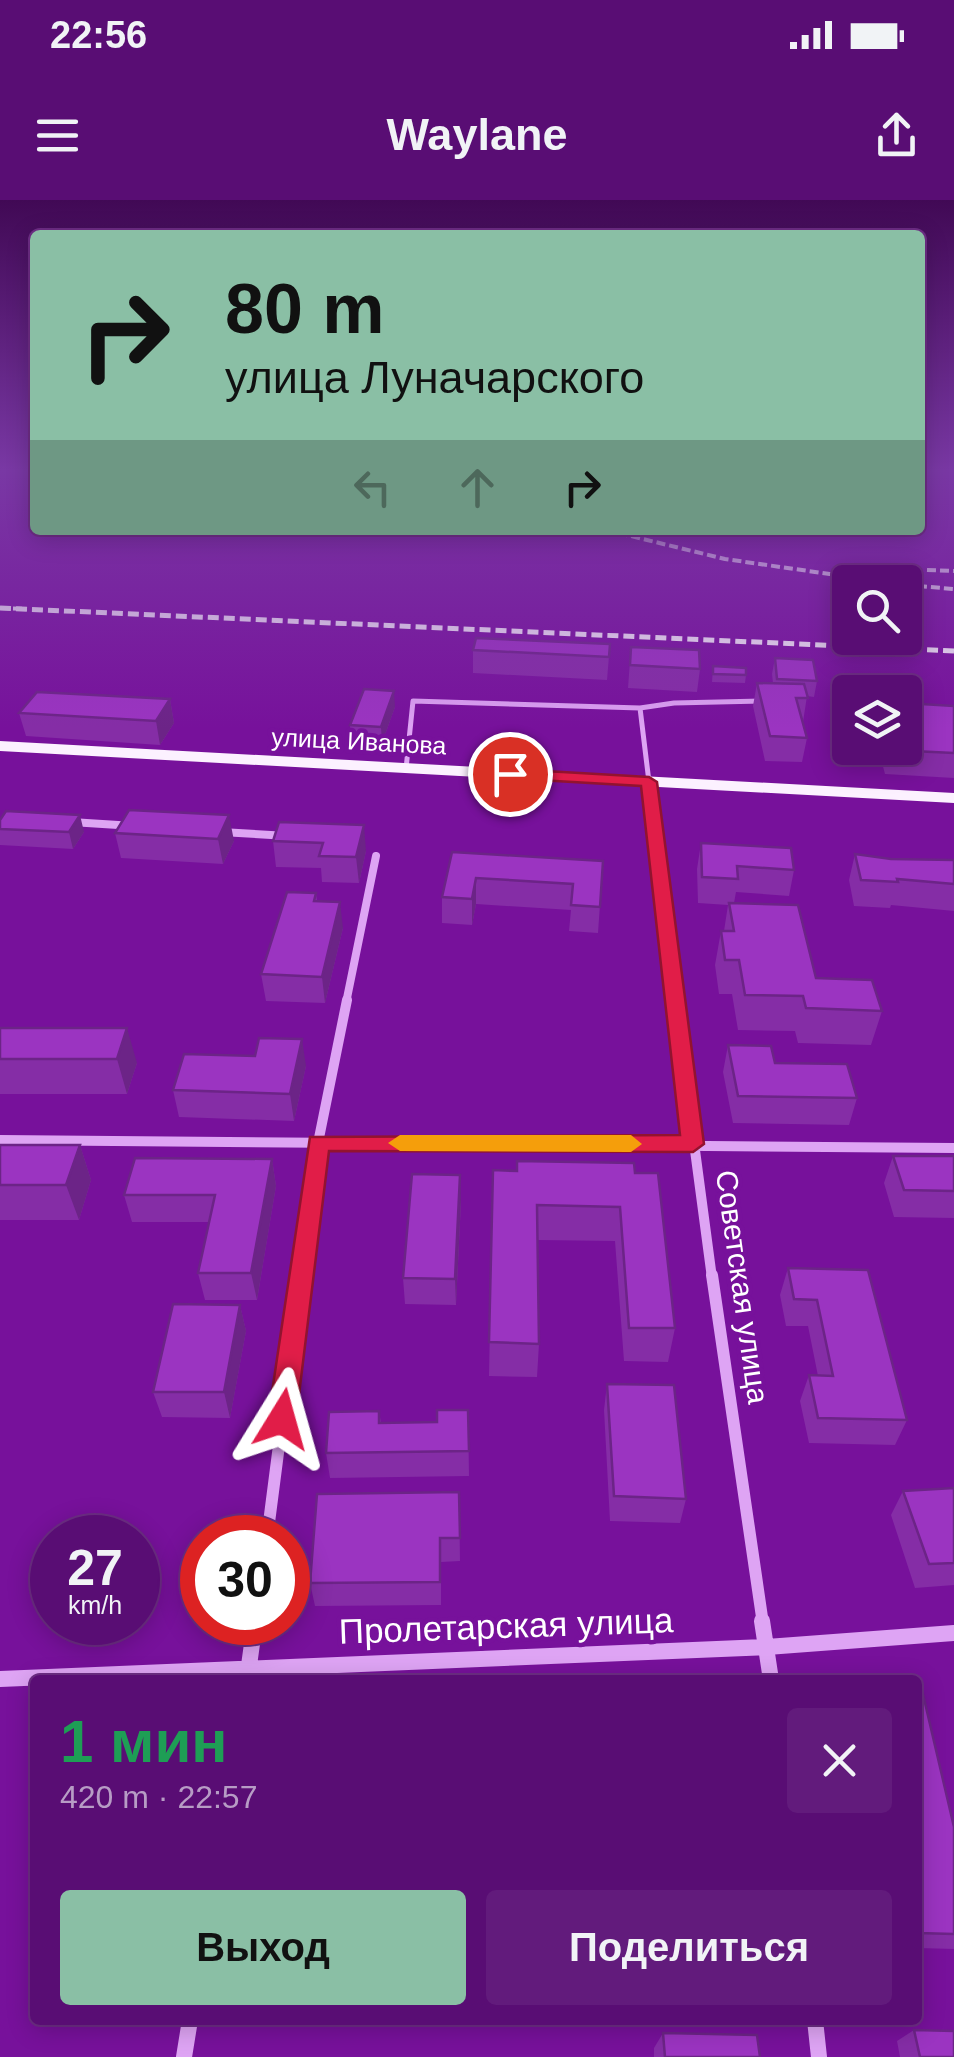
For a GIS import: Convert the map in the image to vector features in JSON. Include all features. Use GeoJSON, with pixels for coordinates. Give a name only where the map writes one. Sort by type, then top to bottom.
{"type":"FeatureCollection","features":[{"type":"Feature","properties":{"kind":"main road","name":"улица Иванова"},"geometry":{"type":"LineString","coordinates":[[0,746],[954,798]]}},
{"type":"Feature","properties":{"kind":"street","name":"Советская улица"},"geometry":{"type":"LineString","coordinates":[[649,782],[693,1144],[770,1675]]}},
{"type":"Feature","properties":{"kind":"street"},"geometry":{"type":"LineString","coordinates":[[58,821],[136,826]]}},
{"type":"Feature","properties":{"kind":"street"},"geometry":{"type":"LineString","coordinates":[[214,831],[292,836]]}},
{"type":"Feature","properties":{"kind":"street"},"geometry":{"type":"LineString","coordinates":[[269,1515],[318,1143],[376,856]]}},
{"type":"Feature","properties":{"kind":"street"},"geometry":{"type":"LineString","coordinates":[[0,1140],[954,1148]]}},
{"type":"Feature","properties":{"kind":"street","name":"Пролетарская улица"},"geometry":{"type":"LineString","coordinates":[[165,1675],[954,1634]]}},
{"type":"Feature","properties":{"kind":"street"},"geometry":{"type":"LineString","coordinates":[[248,1673],[252,1645]]}},
{"type":"Feature","properties":{"kind":"street","name":"Пролетарская улица"},"geometry":{"type":"LineString","coordinates":[[0,1679],[30,1678]]}},
{"type":"Feature","properties":{"kind":"street"},"geometry":{"type":"LineString","coordinates":[[184,2057],[189,2025]]}},
{"type":"Feature","properties":{"kind":"street"},"geometry":{"type":"LineString","coordinates":[[815,2025],[819,2057]]}},
{"type":"Feature","properties":{"kind":"lane"},"geometry":{"type":"LineString","coordinates":[[406,769],[413,701],[640,708],[674,703],[775,702]]}},
{"type":"Feature","properties":{"kind":"lane"},"geometry":{"type":"LineString","coordinates":[[640,708],[649,782]]}},
{"type":"Feature","properties":{"kind":"building"},"geometry":{"type":"Polygon","coordinates":[[[476,638],[610,644],[609,657],[473,650],[476,638]]]}},
{"type":"Feature","properties":{"kind":"building"},"geometry":{"type":"Polygon","coordinates":[[[631,647],[699,650],[700,669],[630,665],[631,647]]]}},
{"type":"Feature","properties":{"kind":"building"},"geometry":{"type":"Polygon","coordinates":[[[775,658],[813,660],[817,681],[777,679],[775,658]]]}},
{"type":"Feature","properties":{"kind":"building"},"geometry":{"type":"Polygon","coordinates":[[[713,666],[746,668],[746,675],[713,674],[713,666]]]}},
{"type":"Feature","properties":{"kind":"building"},"geometry":{"type":"Polygon","coordinates":[[[757,683],[804,684],[808,698],[796,698],[807,738],[770,736],[757,683]]]}},
{"type":"Feature","properties":{"kind":"building"},"geometry":{"type":"Polygon","coordinates":[[[364,689],[394,691],[381,727],[350,725],[364,689]]]}},
{"type":"Feature","properties":{"kind":"building"},"geometry":{"type":"Polygon","coordinates":[[[37,692],[170,699],[156,721],[19,713],[37,692]]]}},
{"type":"Feature","properties":{"kind":"building"},"geometry":{"type":"Polygon","coordinates":[[[922,704],[954,706],[954,753],[922,751],[922,704]]]}},
{"type":"Feature","properties":{"kind":"building"},"geometry":{"type":"Polygon","coordinates":[[[129,810],[229,815],[218,839],[115,833],[129,810]]]}},
{"type":"Feature","properties":{"kind":"building"},"geometry":{"type":"Polygon","coordinates":[[[6,811],[80,815],[69,832],[0,829],[6,811]]]}},
{"type":"Feature","properties":{"kind":"building"},"geometry":{"type":"Polygon","coordinates":[[[279,822],[364,825],[356,857],[319,856],[323,843],[273,841],[279,822]]]}},
{"type":"Feature","properties":{"kind":"building"},"geometry":{"type":"Polygon","coordinates":[[[701,843],[791,848],[794,870],[737,866],[738,879],[702,877],[701,843]]]}},
{"type":"Feature","properties":{"kind":"building"},"geometry":{"type":"Polygon","coordinates":[[[452,852],[603,861],[600,907],[571,905],[573,884],[476,878],[472,899],[442,897],[452,852]]]}},
{"type":"Feature","properties":{"kind":"building"},"geometry":{"type":"Polygon","coordinates":[[[855,854],[954,860],[954,884],[861,880],[855,854]]]}},
{"type":"Feature","properties":{"kind":"building"},"geometry":{"type":"Polygon","coordinates":[[[287,892],[316,893],[314,901],[340,902],[322,977],[261,974],[287,892]]]}},
{"type":"Feature","properties":{"kind":"building"},"geometry":{"type":"Polygon","coordinates":[[[729,903],[798,905],[816,978],[872,980],[882,1011],[806,1008],[803,996],[745,995],[739,960],[725,960],[721,931],[734,931],[729,903]]]}},
{"type":"Feature","properties":{"kind":"building"},"geometry":{"type":"Polygon","coordinates":[[[0,1028],[127,1028],[117,1059],[0,1059],[0,1028]]]}},
{"type":"Feature","properties":{"kind":"building"},"geometry":{"type":"Polygon","coordinates":[[[259,1038],[302,1039],[290,1094],[173,1090],[184,1054],[255,1056],[259,1038]]]}},
{"type":"Feature","properties":{"kind":"building"},"geometry":{"type":"Polygon","coordinates":[[[728,1045],[771,1046],[775,1063],[847,1064],[857,1098],[738,1096],[728,1045]]]}},
{"type":"Feature","properties":{"kind":"building"},"geometry":{"type":"Polygon","coordinates":[[[0,1145],[80,1145],[66,1185],[0,1185],[0,1145]]]}},
{"type":"Feature","properties":{"kind":"building"},"geometry":{"type":"Polygon","coordinates":[[[893,1156],[954,1156],[954,1191],[904,1190],[893,1156]]]}},
{"type":"Feature","properties":{"kind":"building"},"geometry":{"type":"Polygon","coordinates":[[[135,1158],[272,1159],[251,1273],[198,1273],[215,1195],[124,1195],[135,1158]]]}},
{"type":"Feature","properties":{"kind":"building"},"geometry":{"type":"Polygon","coordinates":[[[517,1161],[634,1163],[635,1173],[658,1173],[675,1328],[629,1328],[620,1207],[537,1205],[539,1344],[489,1342],[493,1170],[517,1171],[517,1161]]]}},
{"type":"Feature","properties":{"kind":"building"},"geometry":{"type":"Polygon","coordinates":[[[412,1174],[460,1175],[455,1279],[403,1278],[412,1174]]]}},
{"type":"Feature","properties":{"kind":"building"},"geometry":{"type":"Polygon","coordinates":[[[788,1268],[868,1270],[907,1420],[818,1418],[809,1375],[833,1376],[817,1300],[794,1299],[788,1268]]]}},
{"type":"Feature","properties":{"kind":"building"},"geometry":{"type":"Polygon","coordinates":[[[173,1304],[240,1305],[224,1392],[153,1392],[173,1304]]]}},
{"type":"Feature","properties":{"kind":"building"},"geometry":{"type":"Polygon","coordinates":[[[607,1384],[674,1385],[686,1499],[614,1496],[607,1384]]]}},
{"type":"Feature","properties":{"kind":"building"},"geometry":{"type":"Polygon","coordinates":[[[437,1410],[468,1410],[469,1451],[326,1453],[329,1412],[379,1411],[379,1423],[437,1422],[437,1410]]]}},
{"type":"Feature","properties":{"kind":"building"},"geometry":{"type":"Polygon","coordinates":[[[954,1488],[954,1563],[929,1564],[903,1491],[954,1488]]]}},
{"type":"Feature","properties":{"kind":"building"},"geometry":{"type":"Polygon","coordinates":[[[459,1492],[460,1538],[440,1538],[440,1582],[310,1583],[317,1494],[459,1492]]]}},
{"type":"Feature","properties":{"kind":"building"},"geometry":{"type":"Polygon","coordinates":[[[922,1690],[954,1827],[954,1934],[922,1933],[922,1690]]]}},
{"type":"Feature","properties":{"kind":"building"},"geometry":{"type":"Polygon","coordinates":[[[914,2030],[954,2031],[954,2057],[920,2057],[914,2030]]]}},
{"type":"Feature","properties":{"kind":"building"},"geometry":{"type":"Polygon","coordinates":[[[663,2033],[757,2035],[760,2057],[665,2057],[663,2033]]]}},
{"type":"Feature","properties":{"kind":"railway"},"geometry":{"type":"LineString","coordinates":[[711,556],[832,574]]}},
{"type":"Feature","properties":{"kind":"railway"},"geometry":{"type":"LineString","coordinates":[[927,570],[954,571]]}},
{"type":"Feature","properties":{"kind":"railway"},"geometry":{"type":"LineString","coordinates":[[922,586],[954,589]]}},
{"type":"Feature","properties":{"kind":"railway"},"geometry":{"type":"LineString","coordinates":[[27,609],[0,608],[954,651]]}},
{"type":"Feature","properties":{"kind":"slow traffic"},"geometry":{"type":"LineString","coordinates":[[400,1143],[631,1144]]}},
{"type":"Feature","properties":{"kind":"route"},"geometry":{"type":"LineString","coordinates":[[282,1419],[318,1143],[693,1144],[649,782],[510,774]]}}]}
